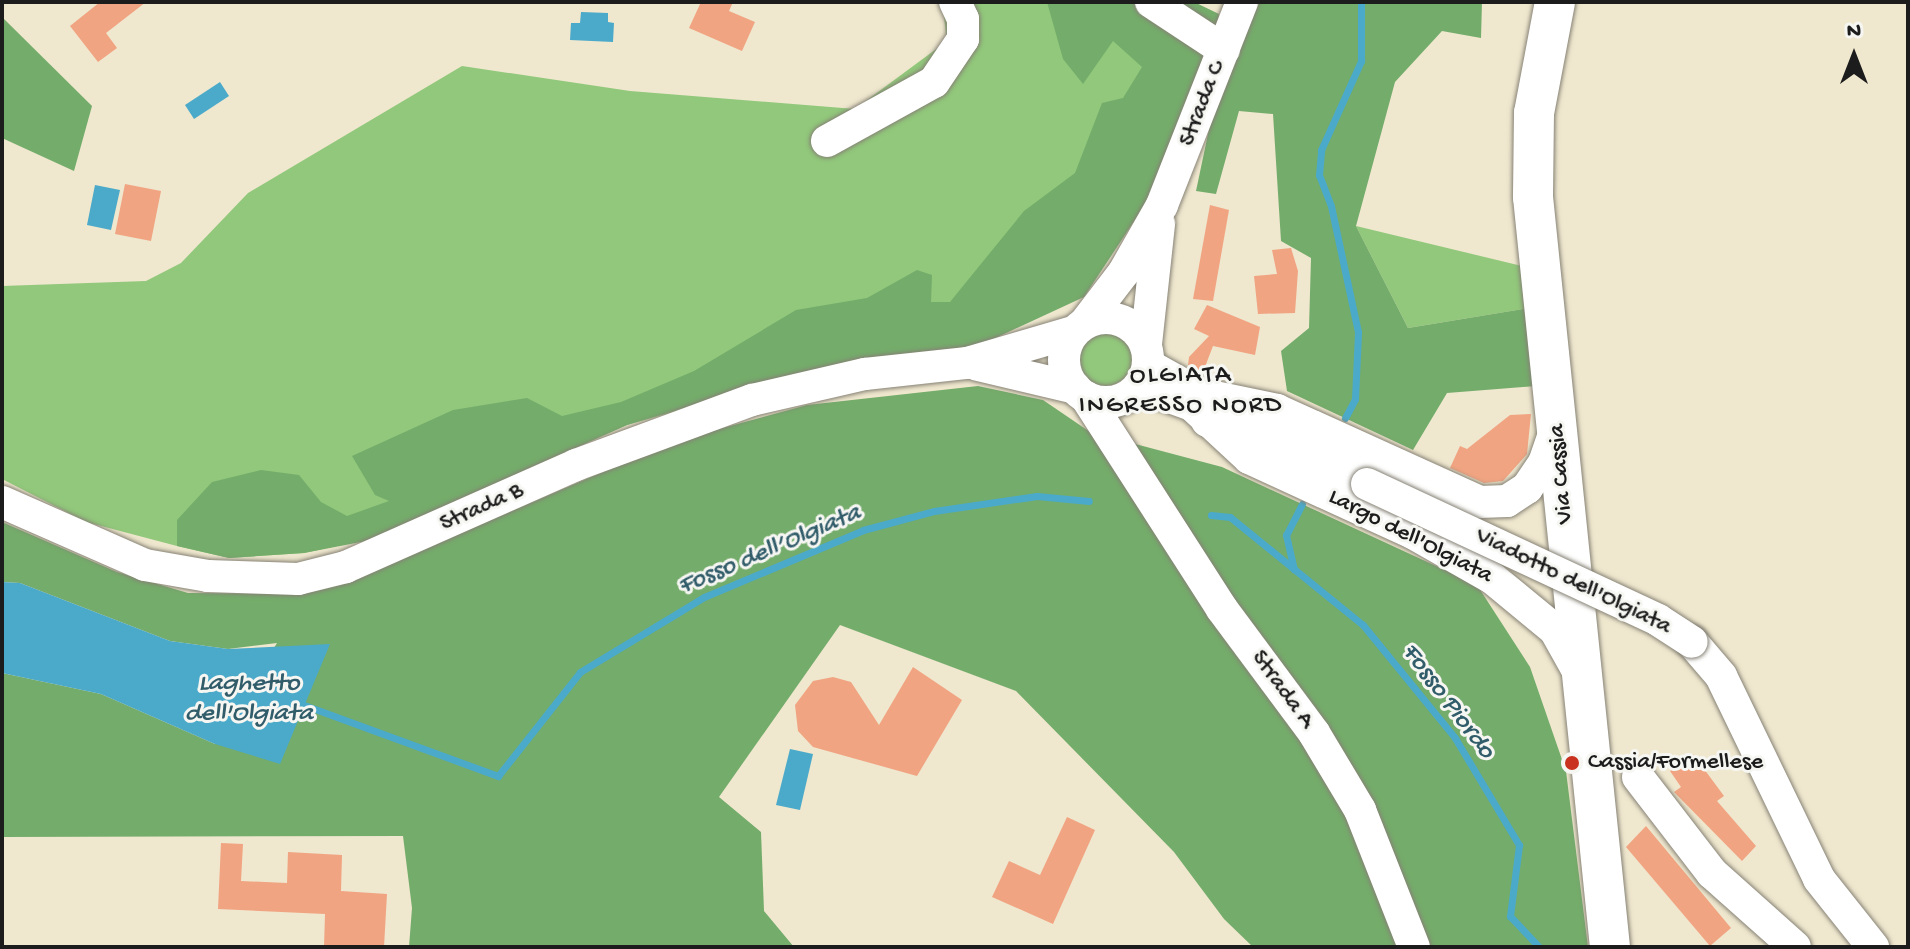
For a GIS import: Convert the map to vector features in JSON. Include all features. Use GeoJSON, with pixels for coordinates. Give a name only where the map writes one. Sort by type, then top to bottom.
{"type":"FeatureCollection","features":[{"type":"Feature","properties":{"kind":"main road","name":"Via Cassia"},"geometry":{"type":"LineString","coordinates":[[1555,2],[1537,88],[1532,168],[1580,675],[1609,940]]}},
{"type":"Feature","properties":{"kind":"street"},"geometry":{"type":"LineString","coordinates":[[827,141],[934,82],[963,39],[963,19],[955,2]]}},
{"type":"Feature","properties":{"kind":"street"},"geometry":{"type":"LineString","coordinates":[[1151,2],[1224,50]]}},
{"type":"Feature","properties":{"kind":"street","name":"Strada C"},"geometry":{"type":"LineString","coordinates":[[1079,328],[1130,262],[1162,205],[1242,2]]}},
{"type":"Feature","properties":{"kind":"street","name":"Strada C"},"geometry":{"type":"LineString","coordinates":[[1140,373],[1162,205]]}},
{"type":"Feature","properties":{"kind":"street"},"geometry":{"type":"LineString","coordinates":[[1123,448],[1140,373],[1138,332],[1113,318],[1079,328],[1064,355],[1080,393],[1099,401],[1140,373]]}},
{"type":"Feature","properties":{"kind":"street","name":"Strada B"},"geometry":{"type":"LineString","coordinates":[[2,502],[145,565],[208,576],[298,579],[346,567],[576,465],[752,400],[865,374],[967,363],[1079,328]]}},
{"type":"Feature","properties":{"kind":"street","name":"Strada B"},"geometry":{"type":"LineString","coordinates":[[967,363],[1080,393]]}},
{"type":"Feature","properties":{"kind":"street","name":"Largo dell'Olgiata"},"geometry":{"type":"LineString","coordinates":[[1140,373],[1192,405],[1224,413],[1261,432]]}},
{"type":"Feature","properties":{"kind":"street","name":"Strada A"},"geometry":{"type":"LineString","coordinates":[[1080,393],[1123,448],[1222,609],[1314,733],[1360,810],[1414,947]]}},
{"type":"Feature","properties":{"kind":"street","name":"Largo dell'Olgiata"},"geometry":{"type":"LineString","coordinates":[[1224,413],[1277,410],[1490,504],[1516,497],[1533,481],[1549,453],[1558,421]]}},
{"type":"Feature","properties":{"kind":"street","name":"Largo dell'Olgiata"},"geometry":{"type":"LineString","coordinates":[[1224,413],[1241,454],[1413,533],[1492,578],[1555,630],[1580,675]]}},
{"type":"Feature","properties":{"kind":"street","name":"Viadotto dell'Olgiata"},"geometry":{"type":"LineString","coordinates":[[1261,432],[1658,620],[1692,642],[1721,676],[1819,879],[1873,947]]}},
{"type":"Feature","properties":{"kind":"street"},"geometry":{"type":"LineString","coordinates":[[1638,777],[1712,873],[1795,947]]}},
{"type":"Feature","properties":{"kind":"green space"},"geometry":{"type":"Polygon","coordinates":[[[942,2],[1194,2],[1222,17],[1084,297],[627,425],[370,539],[304,553],[229,558],[177,546],[86,522],[2,479],[2,286],[146,281],[181,263],[248,193],[462,66],[630,91],[855,109],[947,41],[942,2]]]}},
{"type":"Feature","properties":{"kind":"green space"},"geometry":{"type":"Polygon","coordinates":[[[1047,2],[1194,2],[1219,14],[1208,69],[1156,188],[1084,297],[974,348],[795,374],[627,425],[366,541],[304,553],[229,558],[177,546],[177,520],[212,482],[261,470],[299,475],[321,502],[347,516],[389,501],[375,495],[352,456],[453,410],[527,398],[562,416],[621,402],[694,371],[796,310],[867,298],[917,270],[932,275],[931,302],[950,302],[1024,211],[1075,173],[1102,103],[1123,98],[1142,67],[1113,41],[1083,84],[1063,59],[1047,2]]]}},
{"type":"Feature","properties":{"kind":"green space"},"geometry":{"type":"Polygon","coordinates":[[[1254,2],[1482,2],[1481,38],[1442,31],[1395,82],[1356,226],[1408,328],[1529,308],[1535,386],[1447,393],[1413,450],[1287,391],[1281,351],[1309,328],[1311,258],[1281,241],[1273,114],[1239,111],[1216,194],[1196,191],[1221,72],[1254,2]]]}},
{"type":"Feature","properties":{"kind":"green space"},"geometry":{"type":"Polygon","coordinates":[[[2,17],[92,106],[74,171],[2,138],[2,17]]]}},
{"type":"Feature","properties":{"kind":"green space"},"geometry":{"type":"Polygon","coordinates":[[[1356,226],[1526,267],[1529,308],[1408,328],[1356,226]]]}},
{"type":"Feature","properties":{"kind":"green space"},"geometry":{"type":"Polygon","coordinates":[[[1105,332],[1124,340],[1132,359],[1124,378],[1105,386],[1086,378],[1078,359],[1086,340],[1105,332]]]}},
{"type":"Feature","properties":{"kind":"green space"},"geometry":{"type":"Polygon","coordinates":[[[978,386],[1043,400],[1090,432],[1222,467],[1477,585],[1530,667],[1566,771],[1588,947],[1253,947],[1224,919],[1174,852],[1016,691],[840,625],[719,797],[761,832],[764,911],[794,947],[409,947],[412,908],[403,836],[2,837],[2,673],[101,694],[215,744],[277,643],[228,649],[170,641],[20,583],[2,582],[2,522],[117,572],[188,593],[304,594],[360,576],[675,441],[807,405],[978,386]]]}},
{"type":"Feature","properties":{"kind":"water"},"geometry":{"type":"Polygon","coordinates":[[[581,12],[608,13],[608,22],[614,23],[613,42],[570,40],[571,23],[580,23],[581,12]]]}},
{"type":"Feature","properties":{"kind":"water"},"geometry":{"type":"Polygon","coordinates":[[[220,82],[229,96],[194,119],[185,105],[220,82]]]}},
{"type":"Feature","properties":{"kind":"water"},"geometry":{"type":"Polygon","coordinates":[[[95,185],[120,190],[111,230],[87,225],[95,185]]]}},
{"type":"Feature","properties":{"kind":"water","name":"Laghetto dell'Olgiata"},"geometry":{"type":"Polygon","coordinates":[[[2,582],[20,583],[170,641],[228,649],[330,644],[280,764],[215,744],[101,694],[2,673],[2,582]]]}},
{"type":"Feature","properties":{"kind":"water"},"geometry":{"type":"Polygon","coordinates":[[[790,749],[813,754],[800,810],[776,805],[790,749]]]}},
{"type":"Feature","properties":{"kind":"building"},"geometry":{"type":"Polygon","coordinates":[[[100,2],[146,2],[106,33],[117,48],[98,62],[70,26],[100,2]]]}},
{"type":"Feature","properties":{"kind":"building"},"geometry":{"type":"Polygon","coordinates":[[[701,2],[733,2],[729,11],[755,22],[742,51],[689,28],[701,2]]]}},
{"type":"Feature","properties":{"kind":"building"},"geometry":{"type":"Polygon","coordinates":[[[125,184],[161,191],[151,241],[115,234],[125,184]]]}},
{"type":"Feature","properties":{"kind":"building"},"geometry":{"type":"Polygon","coordinates":[[[1210,205],[1229,210],[1213,301],[1193,299],[1210,205]]]}},
{"type":"Feature","properties":{"kind":"building"},"geometry":{"type":"Polygon","coordinates":[[[1291,248],[1298,271],[1295,313],[1258,314],[1254,276],[1277,274],[1272,250],[1291,248]]]}},
{"type":"Feature","properties":{"kind":"building"},"geometry":{"type":"Polygon","coordinates":[[[1207,305],[1260,327],[1255,355],[1213,346],[1203,372],[1188,365],[1189,357],[1209,336],[1194,329],[1207,305]]]}},
{"type":"Feature","properties":{"kind":"building"},"geometry":{"type":"Polygon","coordinates":[[[1531,414],[1527,454],[1503,481],[1484,483],[1450,468],[1460,446],[1467,449],[1510,415],[1531,414]]]}},
{"type":"Feature","properties":{"kind":"building"},"geometry":{"type":"Polygon","coordinates":[[[913,667],[962,700],[917,776],[813,747],[798,731],[795,705],[813,681],[833,677],[851,682],[879,725],[913,667]]]}},
{"type":"Feature","properties":{"kind":"building"},"geometry":{"type":"Polygon","coordinates":[[[1693,754],[1724,796],[1717,801],[1756,846],[1742,861],[1674,792],[1681,787],[1670,771],[1693,754]]]}},
{"type":"Feature","properties":{"kind":"building"},"geometry":{"type":"Polygon","coordinates":[[[1067,817],[1095,830],[1053,924],[992,897],[1009,861],[1040,875],[1067,817]]]}},
{"type":"Feature","properties":{"kind":"building"},"geometry":{"type":"Polygon","coordinates":[[[1646,826],[1731,928],[1710,946],[1626,847],[1646,826]]]}},
{"type":"Feature","properties":{"kind":"building"},"geometry":{"type":"Polygon","coordinates":[[[221,843],[243,844],[241,881],[287,883],[288,852],[342,855],[341,891],[387,894],[384,947],[324,947],[325,914],[218,909],[221,843]]]}},
{"type":"Feature","properties":{"kind":"waterway","name":"Fosso Piordo"},"geometry":{"type":"LineString","coordinates":[[1345,418],[1355,399],[1358,332],[1331,206],[1319,175],[1321,150],[1361,61],[1361,2]]}},
{"type":"Feature","properties":{"kind":"waterway","name":"Fosso dell’Olgiata"},"geometry":{"type":"LineString","coordinates":[[304,705],[498,776],[580,672],[704,597],[863,530],[934,511],[1037,496],[1089,501]]}},
{"type":"Feature","properties":{"kind":"waterway","name":"Fosso Piordo"},"geometry":{"type":"LineString","coordinates":[[1302,504],[1286,535],[1294,569],[1363,625],[1455,738],[1519,845],[1510,916],[1539,947]]}},
{"type":"Feature","properties":{"kind":"waterway","name":"Fosso dell’Olgiata"},"geometry":{"type":"LineString","coordinates":[[1211,515],[1230,517],[1294,569]]}},
{"type":"Feature","properties":{"kind":"place","name":"Cassia/Formellese"},"geometry":{"type":"Point","coordinates":[1572,763]}},
{"type":"Feature","properties":{"kind":"district","name":"OLGIATA INGRESSO NORD"},"geometry":{"type":"Point","coordinates":[1181,392]}}]}
